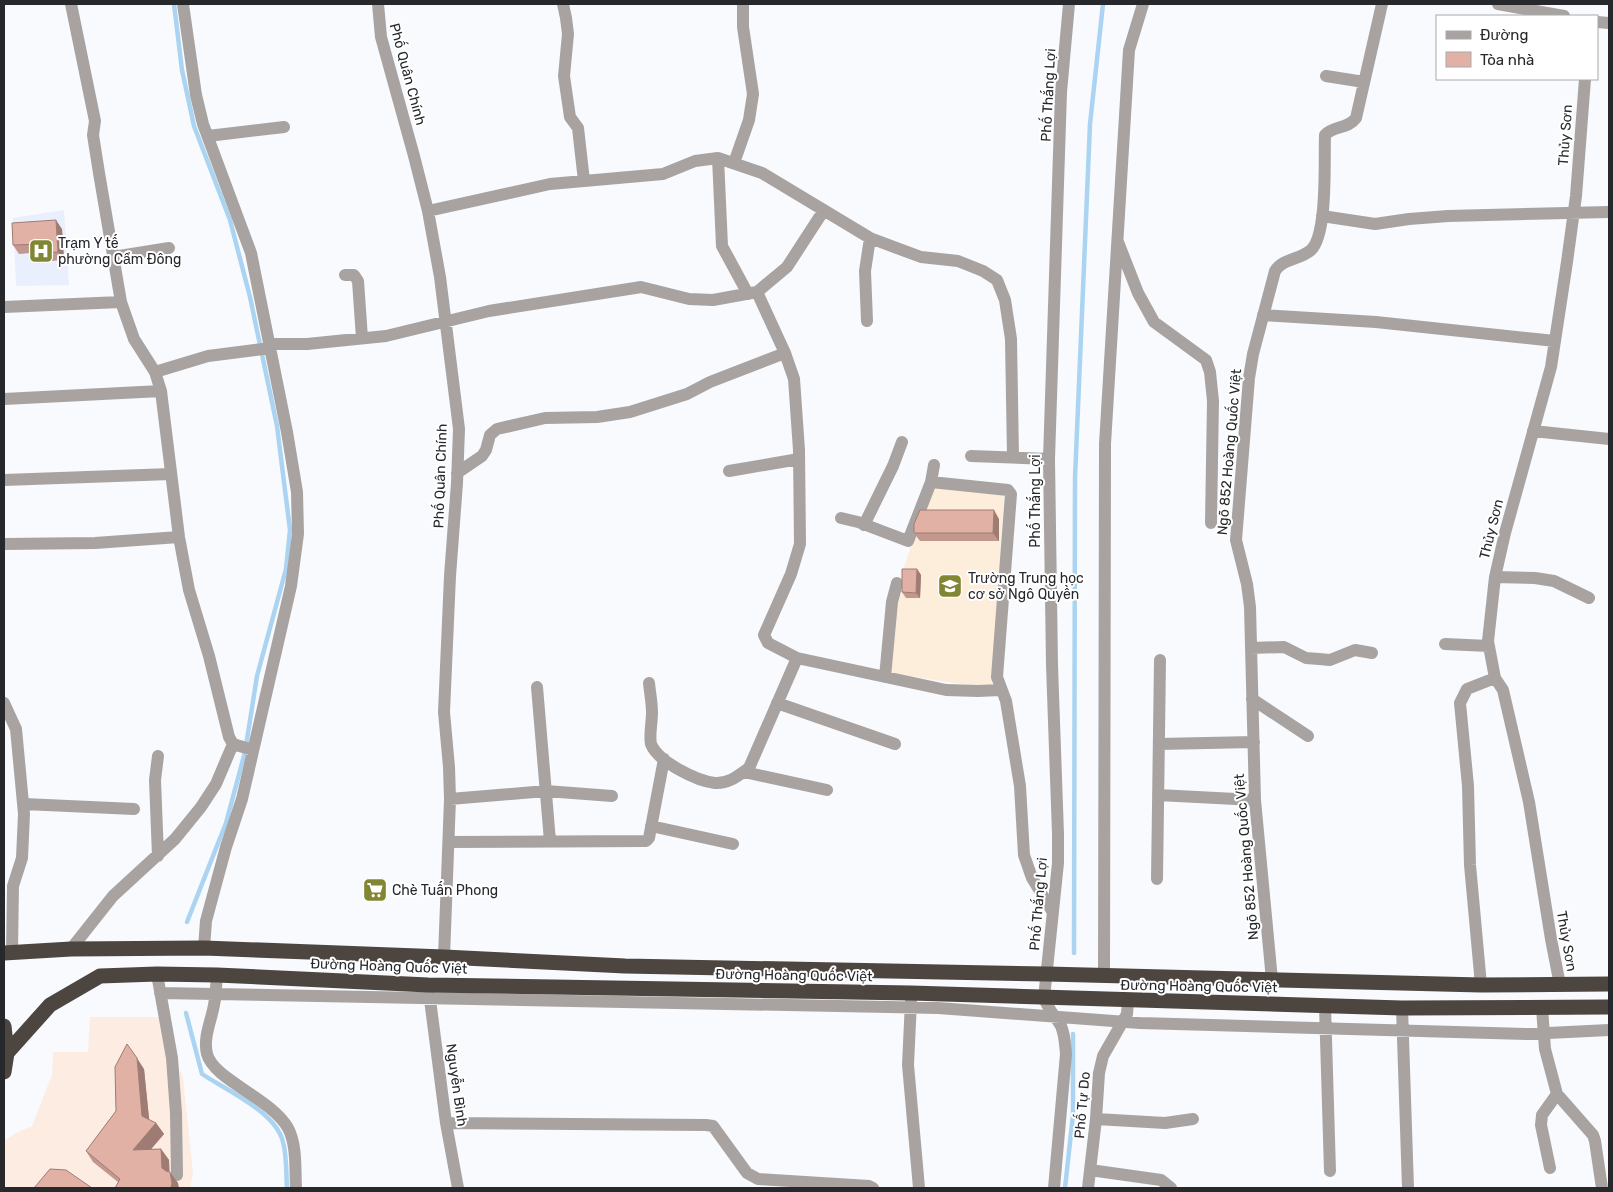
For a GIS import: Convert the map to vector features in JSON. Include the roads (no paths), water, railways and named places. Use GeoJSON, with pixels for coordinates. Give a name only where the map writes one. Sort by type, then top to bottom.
{"type":"FeatureCollection","features":[{"type":"Feature","properties":{"kind":"highway","name":"Đường Hoàng Quốc Việt"},"geometry":{"type":"LineString","coordinates":[[8,952],[71,949],[204,948],[625,966],[1481,985],[1609,984]]}},
{"type":"Feature","properties":{"kind":"highway","name":"Đường Hoàng Quốc Việt"},"geometry":{"type":"LineString","coordinates":[[7,1053],[50,1004],[100,976],[156,974],[217,975],[429,992],[911,1000],[1044,998],[1402,1008],[1609,1007]]}},
{"type":"Feature","properties":{"kind":"highway"},"geometry":{"type":"LineString","coordinates":[[4,1026],[7,1053],[4,1072]]}},
{"type":"Feature","properties":{"kind":"street"},"geometry":{"type":"LineString","coordinates":[[71,4],[95,121],[94,140],[121,302],[134,339],[155,372],[161,391],[178,537],[189,590],[209,656],[229,737],[244,748]]}},
{"type":"Feature","properties":{"kind":"street"},"geometry":{"type":"LineString","coordinates":[[183,4],[196,95],[208,136],[251,253],[266,348],[287,432],[297,492],[298,534],[291,586],[244,748],[242,799],[226,847],[206,921],[204,948]]}},
{"type":"Feature","properties":{"kind":"street","name":"Phố Quân Chính"},"geometry":{"type":"LineString","coordinates":[[378,4],[381,37],[428,212],[446,322],[459,429],[444,712],[450,767],[444,957]]}},
{"type":"Feature","properties":{"kind":"street"},"geometry":{"type":"LineString","coordinates":[[563,4],[568,34],[564,76],[570,117],[578,128],[584,181]]}},
{"type":"Feature","properties":{"kind":"street"},"geometry":{"type":"LineString","coordinates":[[734,163],[748,120],[753,94],[743,27],[743,4]]}},
{"type":"Feature","properties":{"kind":"street","name":"Phố Thắng Lợi"},"geometry":{"type":"LineString","coordinates":[[1044,998],[1058,863],[1054,768],[1049,459],[1062,92],[1069,4]]}},
{"type":"Feature","properties":{"kind":"street"},"geometry":{"type":"LineString","coordinates":[[1104,976],[1105,444],[1129,50],[1143,4]]}},
{"type":"Feature","properties":{"kind":"street","name":"Ngõ 852 Hoàng Quốc Việt"},"geometry":{"type":"LineString","coordinates":[[1272,980],[1255,800],[1251,648],[1247,584],[1236,534],[1249,378],[1253,354],[1274,271],[1284,262],[1310,251],[1317,243],[1323,207],[1325,135],[1330,131],[1353,122],[1382,4]]}},
{"type":"Feature","properties":{"kind":"street"},"geometry":{"type":"LineString","coordinates":[[1498,4],[1520,6],[1560,15]]}},
{"type":"Feature","properties":{"kind":"street"},"geometry":{"type":"LineString","coordinates":[[1326,76],[1364,82]]}},
{"type":"Feature","properties":{"kind":"street","name":"Thủy Sơn"},"geometry":{"type":"LineString","coordinates":[[1560,985],[1529,802],[1503,690],[1495,678],[1489,646],[1494,577],[1551,367],[1573,213],[1584,80]]}},
{"type":"Feature","properties":{"kind":"street"},"geometry":{"type":"LineString","coordinates":[[208,136],[284,127]]}},
{"type":"Feature","properties":{"kind":"street"},"geometry":{"type":"LineString","coordinates":[[428,212],[550,184],[663,174],[695,161],[718,158],[762,173],[870,238],[921,258],[958,260],[983,271],[997,280],[1005,300],[1011,339],[1013,457]]}},
{"type":"Feature","properties":{"kind":"street"},"geometry":{"type":"LineString","coordinates":[[718,158],[722,246],[752,293],[785,354],[794,379],[799,459],[800,544],[792,574],[764,635],[768,643],[796,658],[946,690],[1000,690]]}},
{"type":"Feature","properties":{"kind":"street"},"geometry":{"type":"LineString","coordinates":[[155,372],[208,356],[386,336],[490,311],[641,287],[689,299],[713,300],[752,293],[787,267],[824,210]]}},
{"type":"Feature","properties":{"kind":"street"},"geometry":{"type":"LineString","coordinates":[[1322,216],[1375,224],[1448,216],[1609,212]]}},
{"type":"Feature","properties":{"kind":"street"},"geometry":{"type":"LineString","coordinates":[[868,321],[865,271],[870,238]]}},
{"type":"Feature","properties":{"kind":"street"},"geometry":{"type":"LineString","coordinates":[[1117,238],[1138,293],[1154,322],[1206,360],[1210,372],[1213,401],[1211,523]]}},
{"type":"Feature","properties":{"kind":"street"},"geometry":{"type":"LineString","coordinates":[[113,257],[169,248]]}},
{"type":"Feature","properties":{"kind":"street"},"geometry":{"type":"LineString","coordinates":[[346,274],[354,275],[358,281],[362,338]]}},
{"type":"Feature","properties":{"kind":"street"},"geometry":{"type":"LineString","coordinates":[[4,307],[121,302]]}},
{"type":"Feature","properties":{"kind":"street"},"geometry":{"type":"LineString","coordinates":[[1263,315],[1376,322],[1555,341]]}},
{"type":"Feature","properties":{"kind":"street"},"geometry":{"type":"LineString","coordinates":[[457,473],[482,456],[486,450],[490,435],[497,429],[546,418],[597,417],[630,412],[687,394],[710,382],[785,354]]}},
{"type":"Feature","properties":{"kind":"street"},"geometry":{"type":"LineString","coordinates":[[4,399],[161,391]]}},
{"type":"Feature","properties":{"kind":"street"},"geometry":{"type":"LineString","coordinates":[[1533,431],[1609,439]]}},
{"type":"Feature","properties":{"kind":"street"},"geometry":{"type":"LineString","coordinates":[[864,524],[902,442]]}},
{"type":"Feature","properties":{"kind":"street"},"geometry":{"type":"LineString","coordinates":[[971,456],[1049,459]]}},
{"type":"Feature","properties":{"kind":"street"},"geometry":{"type":"LineString","coordinates":[[729,471],[799,459]]}},
{"type":"Feature","properties":{"kind":"street"},"geometry":{"type":"LineString","coordinates":[[841,518],[864,524],[908,541],[931,482],[934,466]]}},
{"type":"Feature","properties":{"kind":"street"},"geometry":{"type":"LineString","coordinates":[[4,480],[171,474]]}},
{"type":"Feature","properties":{"kind":"street"},"geometry":{"type":"LineString","coordinates":[[931,482],[1008,490],[1011,494],[997,677],[1000,690],[1006,701],[1020,786],[1024,855],[1032,878],[1052,911]]}},
{"type":"Feature","properties":{"kind":"street"},"geometry":{"type":"LineString","coordinates":[[4,544],[95,543],[178,537]]}},
{"type":"Feature","properties":{"kind":"street"},"geometry":{"type":"LineString","coordinates":[[1494,577],[1535,578],[1554,581],[1589,598]]}},
{"type":"Feature","properties":{"kind":"street"},"geometry":{"type":"LineString","coordinates":[[885,677],[892,602],[897,583]]}},
{"type":"Feature","properties":{"kind":"street"},"geometry":{"type":"LineString","coordinates":[[1445,644],[1489,646]]}},
{"type":"Feature","properties":{"kind":"street"},"geometry":{"type":"LineString","coordinates":[[1251,648],[1284,647],[1306,658],[1318,660],[1330,660],[1355,650],[1372,653]]}},
{"type":"Feature","properties":{"kind":"street"},"geometry":{"type":"LineString","coordinates":[[649,683],[652,712],[651,744],[664,759],[696,778],[715,783],[737,778],[749,768],[796,658]]}},
{"type":"Feature","properties":{"kind":"street"},"geometry":{"type":"LineString","coordinates":[[1157,879],[1160,660]]}},
{"type":"Feature","properties":{"kind":"street"},"geometry":{"type":"LineString","coordinates":[[1481,985],[1470,865],[1468,786],[1460,703],[1467,689],[1495,678]]}},
{"type":"Feature","properties":{"kind":"street"},"geometry":{"type":"LineString","coordinates":[[537,687],[550,841]]}},
{"type":"Feature","properties":{"kind":"street"},"geometry":{"type":"LineString","coordinates":[[1252,699],[1308,736]]}},
{"type":"Feature","properties":{"kind":"street"},"geometry":{"type":"LineString","coordinates":[[777,703],[895,744]]}},
{"type":"Feature","properties":{"kind":"street"},"geometry":{"type":"LineString","coordinates":[[4,707],[16,729],[24,804],[22,858],[13,886],[8,952]]}},
{"type":"Feature","properties":{"kind":"street"},"geometry":{"type":"LineString","coordinates":[[1159,744],[1254,742]]}},
{"type":"Feature","properties":{"kind":"street"},"geometry":{"type":"LineString","coordinates":[[71,949],[113,896],[175,839],[244,748]]}},
{"type":"Feature","properties":{"kind":"street"},"geometry":{"type":"LineString","coordinates":[[158,756],[155,780],[158,856]]}},
{"type":"Feature","properties":{"kind":"street"},"geometry":{"type":"LineString","coordinates":[[449,842],[646,841],[649,838],[664,759]]}},
{"type":"Feature","properties":{"kind":"street"},"geometry":{"type":"LineString","coordinates":[[744,772],[827,790]]}},
{"type":"Feature","properties":{"kind":"street"},"geometry":{"type":"LineString","coordinates":[[450,799],[546,791],[612,796]]}},
{"type":"Feature","properties":{"kind":"street"},"geometry":{"type":"LineString","coordinates":[[1158,796],[1255,800]]}},
{"type":"Feature","properties":{"kind":"street"},"geometry":{"type":"LineString","coordinates":[[24,804],[134,809]]}},
{"type":"Feature","properties":{"kind":"street"},"geometry":{"type":"LineString","coordinates":[[651,826],[733,844]]}},
{"type":"Feature","properties":{"kind":"street"},"geometry":{"type":"LineString","coordinates":[[156,974],[172,1058],[176,1113],[177,1175]]}},
{"type":"Feature","properties":{"kind":"street"},"geometry":{"type":"LineString","coordinates":[[217,975],[206,1035],[207,1054],[214,1068],[265,1103],[287,1126],[291,1135],[294,1152],[296,1188]]}},
{"type":"Feature","properties":{"kind":"street"},"geometry":{"type":"LineString","coordinates":[[160,993],[429,992]]}},
{"type":"Feature","properties":{"kind":"street","name":"Nguyễn Bình"},"geometry":{"type":"LineString","coordinates":[[429,992],[446,1122],[458,1188]]}},
{"type":"Feature","properties":{"kind":"street"},"geometry":{"type":"LineString","coordinates":[[1044,998],[1048,1008],[1061,1027],[1065,1038],[1066,1054],[1054,1188]]}},
{"type":"Feature","properties":{"kind":"street"},"geometry":{"type":"LineString","coordinates":[[919,1188],[908,1065],[911,1000],[938,1008],[1123,1021],[1528,1034],[1609,1030]]}},
{"type":"Feature","properties":{"kind":"street","name":"Phố Tự Do"},"geometry":{"type":"LineString","coordinates":[[1088,1188],[1102,1056],[1127,1014],[1128,1001]]}},
{"type":"Feature","properties":{"kind":"street"},"geometry":{"type":"LineString","coordinates":[[1325,1006],[1330,1171]]}},
{"type":"Feature","properties":{"kind":"street"},"geometry":{"type":"LineString","coordinates":[[1402,1008],[1408,1188]]}},
{"type":"Feature","properties":{"kind":"street"},"geometry":{"type":"LineString","coordinates":[[1542,1008],[1545,1049],[1557,1094],[1593,1135],[1602,1188]]}},
{"type":"Feature","properties":{"kind":"street"},"geometry":{"type":"LineString","coordinates":[[1550,1168],[1541,1125],[1542,1114],[1557,1094]]}},
{"type":"Feature","properties":{"kind":"street"},"geometry":{"type":"LineString","coordinates":[[1096,1118],[1165,1123],[1193,1119]]}},
{"type":"Feature","properties":{"kind":"street"},"geometry":{"type":"LineString","coordinates":[[446,1122],[713,1126],[746,1172],[758,1180],[869,1186],[873,1188]]}},
{"type":"Feature","properties":{"kind":"street"},"geometry":{"type":"LineString","coordinates":[[1090,1170],[1161,1180],[1171,1188]]}},
{"type":"Feature","properties":{"kind":"waterway"},"geometry":{"type":"LineString","coordinates":[[174,4],[182,70],[194,126],[230,220],[250,297],[277,426],[290,530],[286,569],[257,676],[245,752],[226,823],[187,922]]}},
{"type":"Feature","properties":{"kind":"waterway"},"geometry":{"type":"LineString","coordinates":[[1074,953],[1075,478],[1090,124],[1103,4]]}},
{"type":"Feature","properties":{"kind":"waterway"},"geometry":{"type":"LineString","coordinates":[[186,1013],[202,1074],[249,1103],[271,1121],[278,1131],[285,1153],[287,1188]]}},
{"type":"Feature","properties":{"kind":"waterway"},"geometry":{"type":"LineString","coordinates":[[1065,1188],[1073,1115],[1073,1034]]}},
{"type":"Feature","properties":{"kind":"place","name":"Trạm Y tế phường Cẩm Đông"},"geometry":{"type":"Point","coordinates":[41,251]}},
{"type":"Feature","properties":{"kind":"place","name":"Trường Trung học cơ sở Ngô Quyền"},"geometry":{"type":"Point","coordinates":[950,586]}},
{"type":"Feature","properties":{"kind":"place","name":"Chè Tuấn Phong"},"geometry":{"type":"Point","coordinates":[375,890]}}]}
